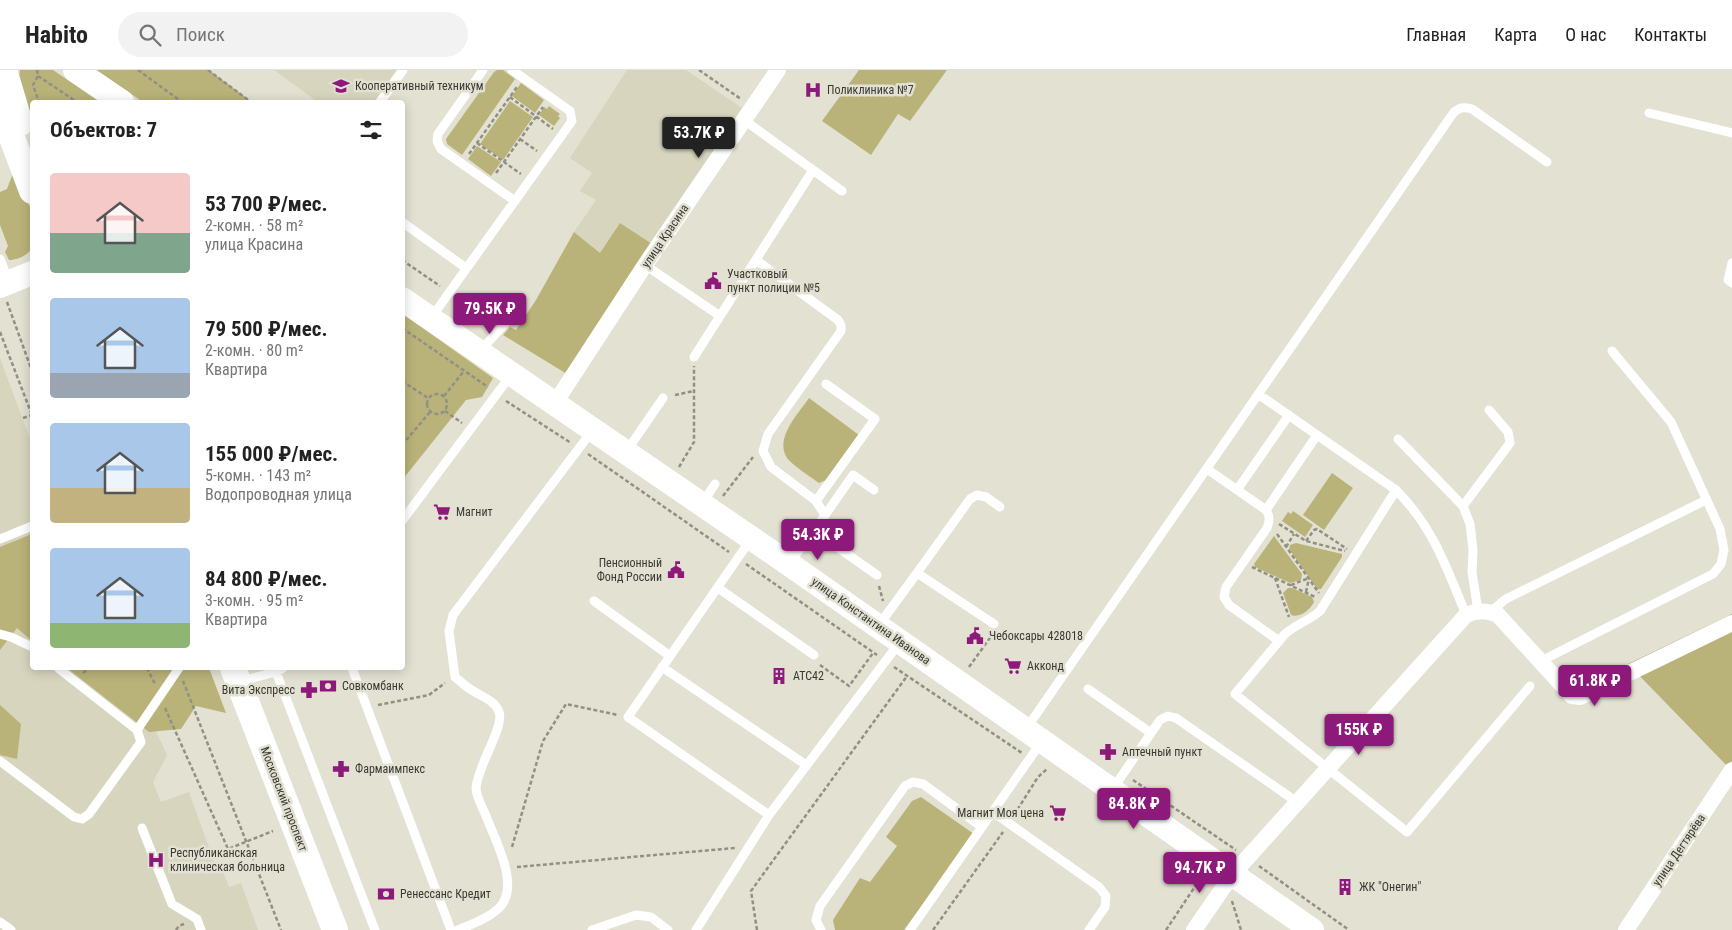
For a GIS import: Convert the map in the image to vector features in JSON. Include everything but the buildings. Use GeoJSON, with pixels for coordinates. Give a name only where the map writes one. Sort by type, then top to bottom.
{"type":"FeatureCollection","features":[{"type":"Feature","properties":{"kind":"main road"},"geometry":{"type":"LineString","coordinates":[[4,70],[13,103],[30,149]]}},
{"type":"Feature","properties":{"kind":"main road"},"geometry":{"type":"LineString","coordinates":[[0,106],[30,186]]}},
{"type":"Feature","properties":{"kind":"main road","name":"Московский проспект"},"geometry":{"type":"LineString","coordinates":[[218,670],[318,930]]}},
{"type":"Feature","properties":{"kind":"main road","name":"Московский проспект"},"geometry":{"type":"LineString","coordinates":[[235,675],[335,930]]}},
{"type":"Feature","properties":{"kind":"street"},"geometry":{"type":"LineString","coordinates":[[75,70],[119,100]]}},
{"type":"Feature","properties":{"kind":"street","name":"улица Красина"},"geometry":{"type":"LineString","coordinates":[[554,403],[645,265],[778,70]]}},
{"type":"Feature","properties":{"kind":"street"},"geometry":{"type":"LineString","coordinates":[[4,289],[30,275]]}},
{"type":"Feature","properties":{"kind":"street","name":"улица Константина Иванова"},"geometry":{"type":"LineString","coordinates":[[405,301],[626,452],[711,502],[751,539],[882,621],[900,642],[1033,743],[1112,790],[1312,930]]}},
{"type":"Feature","properties":{"kind":"street"},"geometry":{"type":"LineString","coordinates":[[1194,930],[1232,875],[1328,767],[1478,612],[1498,615],[1505,621],[1572,696],[1580,696],[1732,623]]}},
{"type":"Feature","properties":{"kind":"street","name":"улица Дегтярёва"},"geometry":{"type":"LineString","coordinates":[[1626,930],[1730,779]]}},
{"type":"Feature","properties":{"kind":"lane"},"geometry":{"type":"LineString","coordinates":[[381,100],[403,70]]}},
{"type":"Feature","properties":{"kind":"lane"},"geometry":{"type":"LineString","coordinates":[[484,70],[437,137],[438,144],[441,149],[514,201]]}},
{"type":"Feature","properties":{"kind":"lane"},"geometry":{"type":"LineString","coordinates":[[430,318],[572,121],[572,114],[512,70]]}},
{"type":"Feature","properties":{"kind":"lane"},"geometry":{"type":"LineString","coordinates":[[910,930],[993,812],[1033,743],[1206,469],[1454,112],[1466,107],[1472,109],[1547,162]]}},
{"type":"Feature","properties":{"kind":"lane"},"geometry":{"type":"LineString","coordinates":[[1650,112],[1732,133]]}},
{"type":"Feature","properties":{"kind":"lane"},"geometry":{"type":"LineString","coordinates":[[748,114],[813,170],[842,191]]}},
{"type":"Feature","properties":{"kind":"lane"},"geometry":{"type":"LineString","coordinates":[[694,357],[813,170]]}},
{"type":"Feature","properties":{"kind":"lane"},"geometry":{"type":"LineString","coordinates":[[405,224],[466,268]]}},
{"type":"Feature","properties":{"kind":"lane"},"geometry":{"type":"LineString","coordinates":[[0,259],[4,289]]}},
{"type":"Feature","properties":{"kind":"lane"},"geometry":{"type":"LineString","coordinates":[[756,260],[838,320],[842,325],[841,332],[768,434],[763,452],[771,467],[816,501],[825,515]]}},
{"type":"Feature","properties":{"kind":"lane"},"geometry":{"type":"LineString","coordinates":[[1732,263],[1728,280],[1732,283]]}},
{"type":"Feature","properties":{"kind":"lane"},"geometry":{"type":"LineString","coordinates":[[645,265],[720,316]]}},
{"type":"Feature","properties":{"kind":"lane"},"geometry":{"type":"LineString","coordinates":[[480,351],[512,317]]}},
{"type":"Feature","properties":{"kind":"lane"},"geometry":{"type":"LineString","coordinates":[[1541,661],[1713,574],[1721,564],[1724,550],[1720,530],[1671,422],[1612,351]]}},
{"type":"Feature","properties":{"kind":"lane"},"geometry":{"type":"LineString","coordinates":[[405,518],[512,373]]}},
{"type":"Feature","properties":{"kind":"lane"},"geometry":{"type":"LineString","coordinates":[[816,501],[875,420],[826,384]]}},
{"type":"Feature","properties":{"kind":"lane"},"geometry":{"type":"LineString","coordinates":[[1258,394],[1396,490],[1413,508],[1431,534],[1446,565],[1478,612]]}},
{"type":"Feature","properties":{"kind":"lane"},"geometry":{"type":"LineString","coordinates":[[626,452],[663,398]]}},
{"type":"Feature","properties":{"kind":"lane"},"geometry":{"type":"LineString","coordinates":[[1463,506],[1510,443],[1508,432],[1489,410]]}},
{"type":"Feature","properties":{"kind":"lane"},"geometry":{"type":"LineString","coordinates":[[1237,490],[1289,415]]}},
{"type":"Feature","properties":{"kind":"lane"},"geometry":{"type":"LineString","coordinates":[[458,930],[487,918],[500,908],[507,897],[508,883],[506,868],[476,790],[477,776],[499,723],[500,713],[494,704],[469,689],[455,677],[448,631],[454,615],[593,430]]}},
{"type":"Feature","properties":{"kind":"lane"},"geometry":{"type":"LineString","coordinates":[[1279,640],[1228,605],[1224,592],[1317,435]]}},
{"type":"Feature","properties":{"kind":"lane"},"geometry":{"type":"LineString","coordinates":[[1398,439],[1463,506],[1470,524],[1473,550],[1472,572],[1478,612]]}},
{"type":"Feature","properties":{"kind":"lane"},"geometry":{"type":"LineString","coordinates":[[1206,469],[1237,490],[1268,517]]}},
{"type":"Feature","properties":{"kind":"lane"},"geometry":{"type":"LineString","coordinates":[[789,564],[853,475],[874,490]]}},
{"type":"Feature","properties":{"kind":"lane"},"geometry":{"type":"LineString","coordinates":[[711,502],[715,484]]}},
{"type":"Feature","properties":{"kind":"lane"},"geometry":{"type":"LineString","coordinates":[[1396,490],[1320,611],[1293,628],[1279,640],[1235,694],[1407,832],[1530,686]]}},
{"type":"Feature","properties":{"kind":"lane"},"geometry":{"type":"LineString","coordinates":[[882,621],[970,499],[977,495],[986,497],[1000,507]]}},
{"type":"Feature","properties":{"kind":"lane"},"geometry":{"type":"LineString","coordinates":[[1478,612],[1706,500]]}},
{"type":"Feature","properties":{"kind":"lane"},"geometry":{"type":"LineString","coordinates":[[0,539],[30,527]]}},
{"type":"Feature","properties":{"kind":"lane"},"geometry":{"type":"LineString","coordinates":[[814,531],[877,575]]}},
{"type":"Feature","properties":{"kind":"lane"},"geometry":{"type":"LineString","coordinates":[[751,539],[628,717],[769,815]]}},
{"type":"Feature","properties":{"kind":"lane"},"geometry":{"type":"LineString","coordinates":[[917,573],[994,624]]}},
{"type":"Feature","properties":{"kind":"lane"},"geometry":{"type":"LineString","coordinates":[[718,588],[814,655]]}},
{"type":"Feature","properties":{"kind":"lane"},"geometry":{"type":"LineString","coordinates":[[594,601],[670,656]]}},
{"type":"Feature","properties":{"kind":"lane"},"geometry":{"type":"LineString","coordinates":[[0,634],[11,636],[30,646]]}},
{"type":"Feature","properties":{"kind":"lane"},"geometry":{"type":"LineString","coordinates":[[696,930],[769,815],[900,642]]}},
{"type":"Feature","properties":{"kind":"lane"},"geometry":{"type":"LineString","coordinates":[[662,667],[806,765]]}},
{"type":"Feature","properties":{"kind":"lane"},"geometry":{"type":"LineString","coordinates":[[0,761],[74,817],[82,819],[89,814],[141,742],[137,730],[61,670]]}},
{"type":"Feature","properties":{"kind":"lane"},"geometry":{"type":"LineString","coordinates":[[137,730],[177,670]]}},
{"type":"Feature","properties":{"kind":"lane"},"geometry":{"type":"LineString","coordinates":[[235,675],[280,670],[375,930]]}},
{"type":"Feature","properties":{"kind":"lane"},"geometry":{"type":"LineString","coordinates":[[353,670],[452,930]]}},
{"type":"Feature","properties":{"kind":"lane"},"geometry":{"type":"LineString","coordinates":[[1088,689],[1151,734]]}},
{"type":"Feature","properties":{"kind":"lane"},"geometry":{"type":"LineString","coordinates":[[1112,790],[1160,720],[1168,716],[1176,718],[1297,802]]}},
{"type":"Feature","properties":{"kind":"lane"},"geometry":{"type":"LineString","coordinates":[[821,930],[816,920],[820,906],[905,786],[914,782],[923,784],[982,827]]}},
{"type":"Feature","properties":{"kind":"lane"},"geometry":{"type":"LineString","coordinates":[[993,812],[1099,887],[1106,896],[1105,907],[1089,930]]}},
{"type":"Feature","properties":{"kind":"lane"},"geometry":{"type":"LineString","coordinates":[[142,828],[172,904],[197,919],[202,930]]}},
{"type":"Feature","properties":{"kind":"lane"},"geometry":{"type":"LineString","coordinates":[[592,930],[636,915],[651,917],[668,930]]}},
{"type":"Feature","properties":{"kind":"lane"},"geometry":{"type":"LineString","coordinates":[[0,922],[11,930]]}},
{"type":"Feature","properties":{"kind":"path"},"geometry":{"type":"LineString","coordinates":[[37,70],[38,76],[33,85],[39,100]]}},
{"type":"Feature","properties":{"kind":"path"},"geometry":{"type":"LineString","coordinates":[[138,70],[179,100]]}},
{"type":"Feature","properties":{"kind":"path"},"geometry":{"type":"LineString","coordinates":[[208,70],[248,100]]}},
{"type":"Feature","properties":{"kind":"path"},"geometry":{"type":"LineString","coordinates":[[699,70],[748,114]]}},
{"type":"Feature","properties":{"kind":"path"},"geometry":{"type":"LineString","coordinates":[[38,76],[74,100]]}},
{"type":"Feature","properties":{"kind":"path"},"geometry":{"type":"LineString","coordinates":[[462,164],[523,78]]}},
{"type":"Feature","properties":{"kind":"path"},"geometry":{"type":"LineString","coordinates":[[510,97],[562,135]]}},
{"type":"Feature","properties":{"kind":"path"},"geometry":{"type":"LineString","coordinates":[[489,183],[550,97]]}},
{"type":"Feature","properties":{"kind":"path"},"geometry":{"type":"LineString","coordinates":[[520,139],[546,158]]}},
{"type":"Feature","properties":{"kind":"path"},"geometry":{"type":"LineString","coordinates":[[477,143],[530,181]]}},
{"type":"Feature","properties":{"kind":"path"},"geometry":{"type":"LineString","coordinates":[[4,289],[30,365]]}},
{"type":"Feature","properties":{"kind":"path"},"geometry":{"type":"LineString","coordinates":[[0,332],[30,410]]}},
{"type":"Feature","properties":{"kind":"path"},"geometry":{"type":"LineString","coordinates":[[678,469],[694,442],[694,357]]}},
{"type":"Feature","properties":{"kind":"path"},"geometry":{"type":"LineString","coordinates":[[444,396],[464,371]]}},
{"type":"Feature","properties":{"kind":"path"},"geometry":{"type":"LineString","coordinates":[[405,383],[428,399]]}},
{"type":"Feature","properties":{"kind":"path"},"geometry":{"type":"LineString","coordinates":[[663,398],[694,391]]}},
{"type":"Feature","properties":{"kind":"path"},"geometry":{"type":"LineString","coordinates":[[438,394],[444,396],[448,405],[445,411],[436,415],[430,412],[427,406],[428,399],[438,394]]}},
{"type":"Feature","properties":{"kind":"path"},"geometry":{"type":"LineString","coordinates":[[445,411],[470,429]]}},
{"type":"Feature","properties":{"kind":"path"},"geometry":{"type":"LineString","coordinates":[[405,441],[430,412]]}},
{"type":"Feature","properties":{"kind":"path"},"geometry":{"type":"LineString","coordinates":[[23,418],[30,416]]}},
{"type":"Feature","properties":{"kind":"path"},"geometry":{"type":"LineString","coordinates":[[711,502],[753,457],[763,452]]}},
{"type":"Feature","properties":{"kind":"path"},"geometry":{"type":"LineString","coordinates":[[1268,517],[1306,541],[1352,552],[1317,529],[1314,530],[1306,541]]}},
{"type":"Feature","properties":{"kind":"path"},"geometry":{"type":"LineString","coordinates":[[1268,517],[1286,547],[1325,602]]}},
{"type":"Feature","properties":{"kind":"path"},"geometry":{"type":"LineString","coordinates":[[1286,547],[1294,534]]}},
{"type":"Feature","properties":{"kind":"path"},"geometry":{"type":"LineString","coordinates":[[738,559],[907,676],[1033,743],[1047,769],[1038,777],[1009,823],[932,930]]}},
{"type":"Feature","properties":{"kind":"path"},"geometry":{"type":"LineString","coordinates":[[1242,563],[1325,602]]}},
{"type":"Feature","properties":{"kind":"path"},"geometry":{"type":"LineString","coordinates":[[877,575],[882,621]]}},
{"type":"Feature","properties":{"kind":"path"},"geometry":{"type":"LineString","coordinates":[[1275,578],[1293,628]]}},
{"type":"Feature","properties":{"kind":"path"},"geometry":{"type":"LineString","coordinates":[[1290,585],[1309,578]]}},
{"type":"Feature","properties":{"kind":"path"},"geometry":{"type":"LineString","coordinates":[[1306,592],[1309,578]]}},
{"type":"Feature","properties":{"kind":"path"},"geometry":{"type":"LineString","coordinates":[[968,669],[996,629],[994,624]]}},
{"type":"Feature","properties":{"kind":"path"},"geometry":{"type":"LineString","coordinates":[[814,655],[820,665],[849,686],[873,653]]}},
{"type":"Feature","properties":{"kind":"path"},"geometry":{"type":"LineString","coordinates":[[148,670],[228,849],[273,832]]}},
{"type":"Feature","properties":{"kind":"path"},"geometry":{"type":"LineString","coordinates":[[179,670],[281,930]]}},
{"type":"Feature","properties":{"kind":"path"},"geometry":{"type":"LineString","coordinates":[[757,930],[751,891],[907,676]]}},
{"type":"Feature","properties":{"kind":"path"},"geometry":{"type":"LineString","coordinates":[[367,707],[429,695],[455,677]]}},
{"type":"Feature","properties":{"kind":"path"},"geometry":{"type":"LineString","coordinates":[[628,717],[566,704],[543,741],[506,868],[749,846]]}},
{"type":"Feature","properties":{"kind":"path"},"geometry":{"type":"LineString","coordinates":[[1166,930],[1202,876]]}},
{"type":"Feature","properties":{"kind":"path"},"geometry":{"type":"LineString","coordinates":[[1227,908],[1232,900],[1240,930]]}},
{"type":"Feature","properties":{"kind":"shaded area"},"geometry":{"type":"Polygon","coordinates":[[[20,70],[53,70],[97,100],[30,100],[30,114],[19,79],[20,70]]]}},
{"type":"Feature","properties":{"kind":"shaded area"},"geometry":{"type":"Polygon","coordinates":[[[96,70],[209,70],[249,100],[140,100],[96,70]]]}},
{"type":"Feature","properties":{"kind":"shaded area","name":"Кооперативный техникум"},"geometry":{"type":"Polygon","coordinates":[[[274,70],[396,70],[375,100],[315,100],[274,70]]]}},
{"type":"Feature","properties":{"kind":"shaded area"},"geometry":{"type":"Polygon","coordinates":[[[497,70],[503,70],[515,79],[462,155],[447,144],[446,139],[497,70]]]}},
{"type":"Feature","properties":{"kind":"shaded area"},"geometry":{"type":"Polygon","coordinates":[[[627,70],[686,70],[742,108],[652,244],[600,253],[574,232],[596,200],[580,191],[592,173],[570,158],[627,70]]]}},
{"type":"Feature","properties":{"kind":"shaded area"},"geometry":{"type":"Polygon","coordinates":[[[859,70],[947,70],[910,121],[898,114],[871,155],[822,121],[859,70]]]}},
{"type":"Feature","properties":{"kind":"shaded area"},"geometry":{"type":"Polygon","coordinates":[[[521,83],[544,100],[535,113],[512,96],[521,83]]]}},
{"type":"Feature","properties":{"kind":"shaded area"},"geometry":{"type":"Polygon","coordinates":[[[510,101],[533,117],[503,160],[480,144],[510,101]]]}},
{"type":"Feature","properties":{"kind":"shaded area"},"geometry":{"type":"Polygon","coordinates":[[[549,106],[560,114],[558,116],[560,118],[554,126],[539,115],[544,107],[547,109],[549,106]]]}},
{"type":"Feature","properties":{"kind":"shaded area"},"geometry":{"type":"Polygon","coordinates":[[[477,146],[501,162],[491,176],[468,159],[477,146]]]}},
{"type":"Feature","properties":{"kind":"shaded area"},"geometry":{"type":"Polygon","coordinates":[[[13,173],[24,191],[30,208],[30,250],[22,257],[9,260],[5,252],[8,246],[0,225],[0,192],[7,189],[13,173]]]}},
{"type":"Feature","properties":{"kind":"shaded area"},"geometry":{"type":"Polygon","coordinates":[[[620,223],[652,244],[567,374],[503,335],[510,327],[516,330],[536,300],[574,232],[600,253],[620,223]]]}},
{"type":"Feature","properties":{"kind":"shaded area"},"geometry":{"type":"Polygon","coordinates":[[[405,315],[493,378],[482,397],[466,400],[405,476],[405,315]]]}},
{"type":"Feature","properties":{"kind":"shaded area"},"geometry":{"type":"Polygon","coordinates":[[[0,358],[30,439],[30,670],[127,670],[167,755],[153,782],[161,802],[189,792],[216,867],[221,866],[229,887],[241,883],[258,930],[0,930],[0,358]]]}},
{"type":"Feature","properties":{"kind":"shaded area"},"geometry":{"type":"Polygon","coordinates":[[[809,398],[859,435],[829,479],[819,483],[789,461],[784,450],[784,442],[789,426],[809,398]]]}},
{"type":"Feature","properties":{"kind":"shaded area"},"geometry":{"type":"Polygon","coordinates":[[[1332,473],[1353,488],[1324,530],[1303,515],[1332,473]]]}},
{"type":"Feature","properties":{"kind":"shaded area"},"geometry":{"type":"Polygon","coordinates":[[[1293,511],[1313,525],[1305,537],[1282,521],[1288,512],[1291,514],[1293,511]]]}},
{"type":"Feature","properties":{"kind":"shaded area"},"geometry":{"type":"Polygon","coordinates":[[[30,535],[30,639],[17,628],[0,650],[0,547],[30,535]]]}},
{"type":"Feature","properties":{"kind":"shaded area"},"geometry":{"type":"Polygon","coordinates":[[[1274,536],[1302,574],[1301,580],[1290,583],[1255,567],[1254,564],[1274,536]]]}},
{"type":"Feature","properties":{"kind":"shaded area"},"geometry":{"type":"Polygon","coordinates":[[[1296,543],[1342,554],[1342,557],[1321,589],[1317,589],[1289,549],[1290,545],[1296,543]]]}},
{"type":"Feature","properties":{"kind":"shaded area"},"geometry":{"type":"Polygon","coordinates":[[[1288,588],[1312,597],[1314,602],[1310,608],[1301,614],[1291,615],[1283,593],[1288,588]]]}},
{"type":"Feature","properties":{"kind":"shaded area"},"geometry":{"type":"Polygon","coordinates":[[[1732,614],[1732,771],[1628,664],[1732,614]]]}},
{"type":"Feature","properties":{"kind":"shaded area"},"geometry":{"type":"Polygon","coordinates":[[[70,670],[210,670],[226,713],[196,706],[181,729],[149,732],[70,670]]]}},
{"type":"Feature","properties":{"kind":"shaded area"},"geometry":{"type":"Polygon","coordinates":[[[0,705],[21,724],[17,759],[0,755],[0,705]]]}},
{"type":"Feature","properties":{"kind":"shaded area"},"geometry":{"type":"Polygon","coordinates":[[[921,797],[974,834],[904,930],[835,930],[833,920],[860,878],[870,882],[897,846],[886,837],[912,801],[921,797]]]}},
{"type":"Feature","properties":{"kind":"place","name":"Кооперативный техникум"},"geometry":{"type":"Point","coordinates":[341,86]}},
{"type":"Feature","properties":{"kind":"place","name":"Поликлиника №7"},"geometry":{"type":"Point","coordinates":[813,90]}},
{"type":"Feature","properties":{"kind":"place","name":"Участковый пункт полиции №5"},"geometry":{"type":"Point","coordinates":[713,281]}},
{"type":"Feature","properties":{"kind":"place","name":"Магнит"},"geometry":{"type":"Point","coordinates":[442,512]}},
{"type":"Feature","properties":{"kind":"place","name":"Пенсионный Фонд России"},"geometry":{"type":"Point","coordinates":[676,570]}},
{"type":"Feature","properties":{"kind":"place","name":"Чебоксары 428018"},"geometry":{"type":"Point","coordinates":[975,636]}},
{"type":"Feature","properties":{"kind":"place","name":"Акконд"},"geometry":{"type":"Point","coordinates":[1013,666]}},
{"type":"Feature","properties":{"kind":"place","name":"АТС42"},"geometry":{"type":"Point","coordinates":[779,676]}},
{"type":"Feature","properties":{"kind":"place","name":"Совкомбанк"},"geometry":{"type":"Point","coordinates":[328,686]}},
{"type":"Feature","properties":{"kind":"place","name":"Вита Экспресс"},"geometry":{"type":"Point","coordinates":[309,690]}},
{"type":"Feature","properties":{"kind":"place","name":"Аптечный пункт"},"geometry":{"type":"Point","coordinates":[1108,752]}},
{"type":"Feature","properties":{"kind":"place","name":"Фармаимпекс"},"geometry":{"type":"Point","coordinates":[341,769]}},
{"type":"Feature","properties":{"kind":"place","name":"Магнит Моя цена"},"geometry":{"type":"Point","coordinates":[1058,813]}},
{"type":"Feature","properties":{"kind":"place","name":"Республиканская клиническая больница"},"geometry":{"type":"Point","coordinates":[156,860]}},
{"type":"Feature","properties":{"kind":"place","name":"ЖК \"Онегин\""},"geometry":{"type":"Point","coordinates":[1345,887]}},
{"type":"Feature","properties":{"kind":"place","name":"Ренессанс Кредит"},"geometry":{"type":"Point","coordinates":[386,894]}}]}
